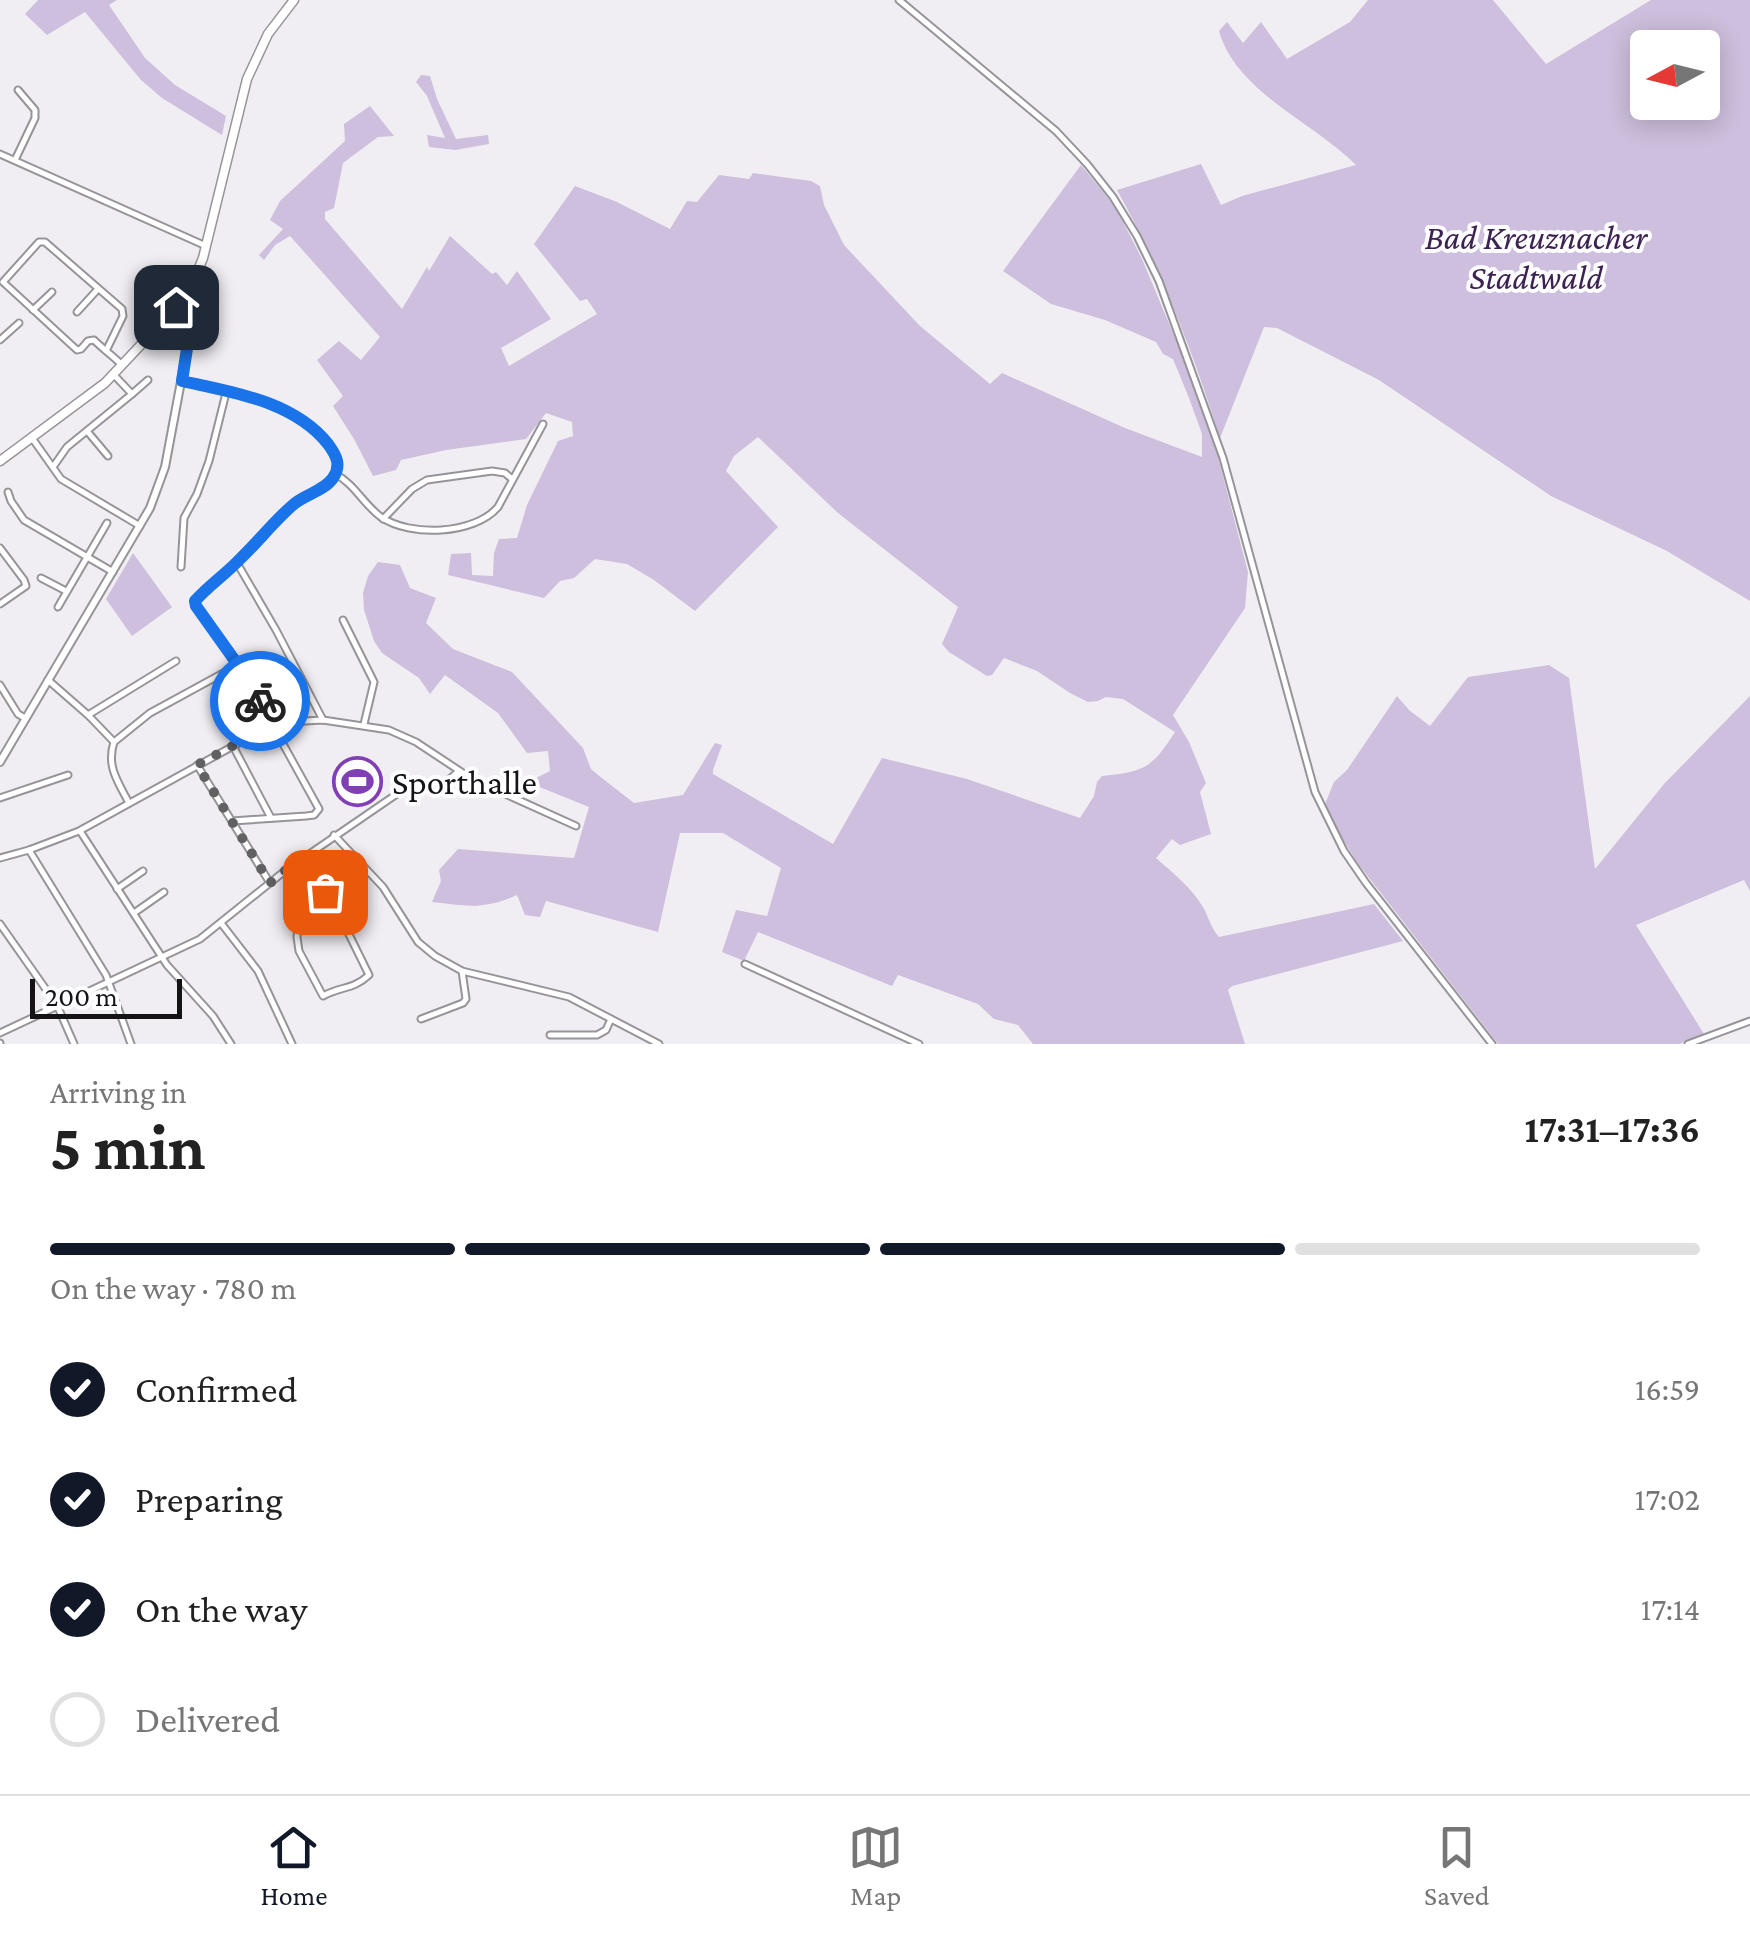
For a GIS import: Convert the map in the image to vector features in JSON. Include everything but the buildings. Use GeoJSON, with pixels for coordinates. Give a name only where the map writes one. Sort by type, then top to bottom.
{"type":"FeatureCollection","features":[{"type":"Feature","properties":{"kind":"main road"},"geometry":{"type":"LineString","coordinates":[[0,461],[114,375],[185,297],[206,246],[247,79],[268,34],[294,0]]}},
{"type":"Feature","properties":{"kind":"street"},"geometry":{"type":"LineString","coordinates":[[899,0],[1056,131],[1114,197],[1137,236],[1159,281],[1222,458],[1314,792],[1366,884],[1492,1044]]}},
{"type":"Feature","properties":{"kind":"street"},"geometry":{"type":"LineString","coordinates":[[15,160],[35,110],[18,90]]}},
{"type":"Feature","properties":{"kind":"street"},"geometry":{"type":"LineString","coordinates":[[0,154],[206,246]]}},
{"type":"Feature","properties":{"kind":"street"},"geometry":{"type":"LineString","coordinates":[[106,351],[123,312],[42,241],[3,282],[77,350],[91,340],[123,366]]}},
{"type":"Feature","properties":{"kind":"street"},"geometry":{"type":"LineString","coordinates":[[77,312],[98,289]]}},
{"type":"Feature","properties":{"kind":"street"},"geometry":{"type":"LineString","coordinates":[[33,310],[52,292]]}},
{"type":"Feature","properties":{"kind":"street"},"geometry":{"type":"LineString","coordinates":[[0,762],[150,508],[165,467],[182,381],[192,316],[185,297]]}},
{"type":"Feature","properties":{"kind":"street"},"geometry":{"type":"LineString","coordinates":[[176,307],[186,307],[192,316]]}},
{"type":"Feature","properties":{"kind":"street"},"geometry":{"type":"LineString","coordinates":[[0,340],[19,324]]}},
{"type":"Feature","properties":{"kind":"street"},"geometry":{"type":"LineString","coordinates":[[114,375],[132,394]]}},
{"type":"Feature","properties":{"kind":"street"},"geometry":{"type":"LineString","coordinates":[[53,468],[67,447],[148,380]]}},
{"type":"Feature","properties":{"kind":"street"},"geometry":{"type":"LineString","coordinates":[[182,381],[283,409],[310,425],[336,455],[338,465],[325,486],[290,508],[195,601],[238,665],[319,810],[314,815],[232,821]]}},
{"type":"Feature","properties":{"kind":"street"},"geometry":{"type":"LineString","coordinates":[[182,567],[184,518],[197,494],[227,392]]}},
{"type":"Feature","properties":{"kind":"street"},"geometry":{"type":"LineString","coordinates":[[335,474],[344,478],[383,519],[402,528],[474,525],[498,508],[543,424]]}},
{"type":"Feature","properties":{"kind":"street"},"geometry":{"type":"LineString","coordinates":[[87,430],[108,456]]}},
{"type":"Feature","properties":{"kind":"street"},"geometry":{"type":"LineString","coordinates":[[32,438],[61,479],[140,526]]}},
{"type":"Feature","properties":{"kind":"street"},"geometry":{"type":"LineString","coordinates":[[383,519],[412,488],[427,480],[492,471],[512,479]]}},
{"type":"Feature","properties":{"kind":"street"},"geometry":{"type":"LineString","coordinates":[[8,492],[24,520],[113,572]]}},
{"type":"Feature","properties":{"kind":"street"},"geometry":{"type":"LineString","coordinates":[[58,607],[107,523]]}},
{"type":"Feature","properties":{"kind":"street"},"geometry":{"type":"LineString","coordinates":[[0,548],[26,586],[0,604]]}},
{"type":"Feature","properties":{"kind":"street"},"geometry":{"type":"LineString","coordinates":[[237,563],[323,720]]}},
{"type":"Feature","properties":{"kind":"street"},"geometry":{"type":"LineString","coordinates":[[41,578],[66,591]]}},
{"type":"Feature","properties":{"kind":"street"},"geometry":{"type":"LineString","coordinates":[[343,620],[374,682],[364,724]]}},
{"type":"Feature","properties":{"kind":"street"},"geometry":{"type":"LineString","coordinates":[[88,716],[176,661]]}},
{"type":"Feature","properties":{"kind":"street"},"geometry":{"type":"LineString","coordinates":[[128,803],[111,768],[114,742],[154,710],[238,665]]}},
{"type":"Feature","properties":{"kind":"street"},"geometry":{"type":"LineString","coordinates":[[48,680],[114,742]]}},
{"type":"Feature","properties":{"kind":"street"},"geometry":{"type":"LineString","coordinates":[[0,685],[18,714],[26,719]]}},
{"type":"Feature","properties":{"kind":"street"},"geometry":{"type":"LineString","coordinates":[[0,858],[79,830],[272,725],[300,720],[364,724],[389,730],[416,742],[472,779],[576,826]]}},
{"type":"Feature","properties":{"kind":"street"},"geometry":{"type":"LineString","coordinates":[[233,746],[270,818]]}},
{"type":"Feature","properties":{"kind":"street"},"geometry":{"type":"LineString","coordinates":[[197,765],[270,883]]}},
{"type":"Feature","properties":{"kind":"street"},"geometry":{"type":"LineString","coordinates":[[428,784],[443,785],[459,770]]}},
{"type":"Feature","properties":{"kind":"street"},"geometry":{"type":"LineString","coordinates":[[0,798],[68,775]]}},
{"type":"Feature","properties":{"kind":"street"},"geometry":{"type":"LineString","coordinates":[[0,1033],[200,939],[286,870],[410,785]]}},
{"type":"Feature","properties":{"kind":"street"},"geometry":{"type":"LineString","coordinates":[[79,830],[178,980],[213,1016],[230,1042],[220,1044]]}},
{"type":"Feature","properties":{"kind":"street"},"geometry":{"type":"LineString","coordinates":[[334,835],[383,887],[418,942],[435,956],[462,971],[552,992],[659,1044]]}},
{"type":"Feature","properties":{"kind":"street"},"geometry":{"type":"LineString","coordinates":[[29,850],[108,981],[131,1044]]}},
{"type":"Feature","properties":{"kind":"street"},"geometry":{"type":"LineString","coordinates":[[117,888],[143,870]]}},
{"type":"Feature","properties":{"kind":"street"},"geometry":{"type":"LineString","coordinates":[[286,870],[300,892],[298,945],[324,996],[358,985],[369,975],[334,906],[325,892],[300,892]]}},
{"type":"Feature","properties":{"kind":"street"},"geometry":{"type":"LineString","coordinates":[[134,914],[164,892]]}},
{"type":"Feature","properties":{"kind":"street"},"geometry":{"type":"LineString","coordinates":[[0,924],[57,1005],[74,1044]]}},
{"type":"Feature","properties":{"kind":"street"},"geometry":{"type":"LineString","coordinates":[[221,924],[258,971],[292,1044]]}},
{"type":"Feature","properties":{"kind":"street"},"geometry":{"type":"LineString","coordinates":[[745,964],[919,1044]]}},
{"type":"Feature","properties":{"kind":"street"},"geometry":{"type":"LineString","coordinates":[[421,1019],[464,1004],[462,971]]}},
{"type":"Feature","properties":{"kind":"street"},"geometry":{"type":"LineString","coordinates":[[550,1035],[597,1035],[606,1030],[611,1019]]}},
{"type":"Feature","properties":{"kind":"street"},"geometry":{"type":"LineString","coordinates":[[1688,1044],[1750,1021]]}},
{"type":"Feature","properties":{"kind":"green space"},"geometry":{"type":"Polygon","coordinates":[[[38,0],[117,0],[109,5],[145,58],[175,85],[226,116],[222,135],[162,98],[141,80],[85,12],[47,35],[25,14],[38,0]]]}},
{"type":"Feature","properties":{"kind":"green space","name":"Bad Kreuznacher Stadtwald"},"geometry":{"type":"Polygon","coordinates":[[[1368,0],[1493,0],[1546,64],[1651,0],[1750,0],[1750,601],[1667,551],[1551,496],[1379,380],[1277,328],[1264,327],[1220,438],[1175,311],[1117,190],[1201,164],[1221,205],[1356,165],[1259,89],[1228,53],[1219,31],[1227,22],[1243,43],[1261,22],[1287,59],[1350,22],[1368,0]]]}},
{"type":"Feature","properties":{"kind":"green space"},"geometry":{"type":"Polygon","coordinates":[[[421,75],[430,76],[456,139],[488,135],[489,144],[455,150],[429,147],[427,135],[445,138],[427,96],[416,82],[421,75]]]}},
{"type":"Feature","properties":{"kind":"green space"},"geometry":{"type":"Polygon","coordinates":[[[370,106],[394,136],[378,137],[343,163],[334,208],[325,212],[325,219],[402,309],[450,236],[507,285],[517,271],[551,319],[501,348],[509,366],[597,314],[587,299],[580,301],[534,244],[575,186],[670,229],[687,201],[697,202],[719,175],[749,179],[753,173],[811,181],[820,186],[824,205],[844,245],[920,326],[990,384],[1002,373],[1125,428],[1202,457],[1202,434],[1189,398],[1173,359],[1163,354],[1156,342],[1105,320],[1051,304],[1003,271],[1081,165],[1116,208],[1178,345],[1217,453],[1248,572],[1245,608],[1173,715],[1206,783],[1200,792],[1211,834],[1180,845],[1172,839],[1156,858],[1193,893],[1219,937],[1374,904],[1403,941],[1232,986],[1228,990],[1245,1044],[1033,1044],[1018,1025],[994,1019],[978,1004],[898,975],[892,986],[758,932],[744,961],[722,952],[736,910],[767,916],[781,868],[723,833],[680,833],[658,932],[546,901],[540,917],[525,915],[517,895],[485,905],[432,902],[441,881],[439,870],[458,849],[574,858],[589,807],[532,784],[550,771],[548,751],[527,753],[498,713],[445,675],[430,694],[419,678],[382,653],[364,610],[363,593],[378,562],[400,565],[410,588],[436,598],[426,623],[453,649],[512,672],[583,748],[591,769],[634,803],[683,795],[715,743],[722,745],[713,774],[833,844],[882,758],[967,779],[1080,818],[1102,776],[1146,766],[1175,732],[1123,699],[1106,697],[1088,702],[1037,671],[1004,658],[987,676],[949,652],[942,644],[958,607],[838,513],[758,437],[734,456],[726,471],[778,527],[695,611],[627,564],[595,559],[574,578],[560,581],[544,598],[448,575],[451,554],[471,553],[472,575],[493,576],[499,539],[517,538],[527,505],[558,441],[573,436],[572,422],[546,413],[526,439],[401,460],[396,470],[373,476],[333,406],[343,396],[317,360],[339,341],[361,360],[380,337],[290,236],[275,245],[264,260],[259,255],[283,229],[270,220],[280,201],[345,141],[344,124],[370,106]]]}},
{"type":"Feature","properties":{"kind":"green space"},"geometry":{"type":"Polygon","coordinates":[[[133,553],[172,607],[132,636],[106,599],[133,553]]]}},
{"type":"Feature","properties":{"kind":"green space"},"geometry":{"type":"Polygon","coordinates":[[[1549,665],[1569,678],[1595,869],[1664,784],[1750,696],[1750,891],[1744,880],[1636,925],[1704,1034],[1679,1044],[1498,1044],[1356,861],[1325,804],[1334,782],[1347,770],[1397,696],[1430,726],[1468,677],[1549,665]]]}},
{"type":"Feature","properties":{"kind":"way so far"},"geometry":{"type":"LineString","coordinates":[[260,701],[272,725],[197,765],[270,883],[286,870],[300,892],[325,892]]}},
{"type":"Feature","properties":{"kind":"place","name":"Sporthalle"},"geometry":{"type":"Point","coordinates":[357,782]}},
{"type":"Feature","properties":{"kind":"route"},"geometry":{"type":"LineString","coordinates":[[176,307],[186,307],[192,316],[182,381],[283,409],[310,425],[338,460],[335,474],[325,486],[290,508],[195,601],[260,701]]}}]}
